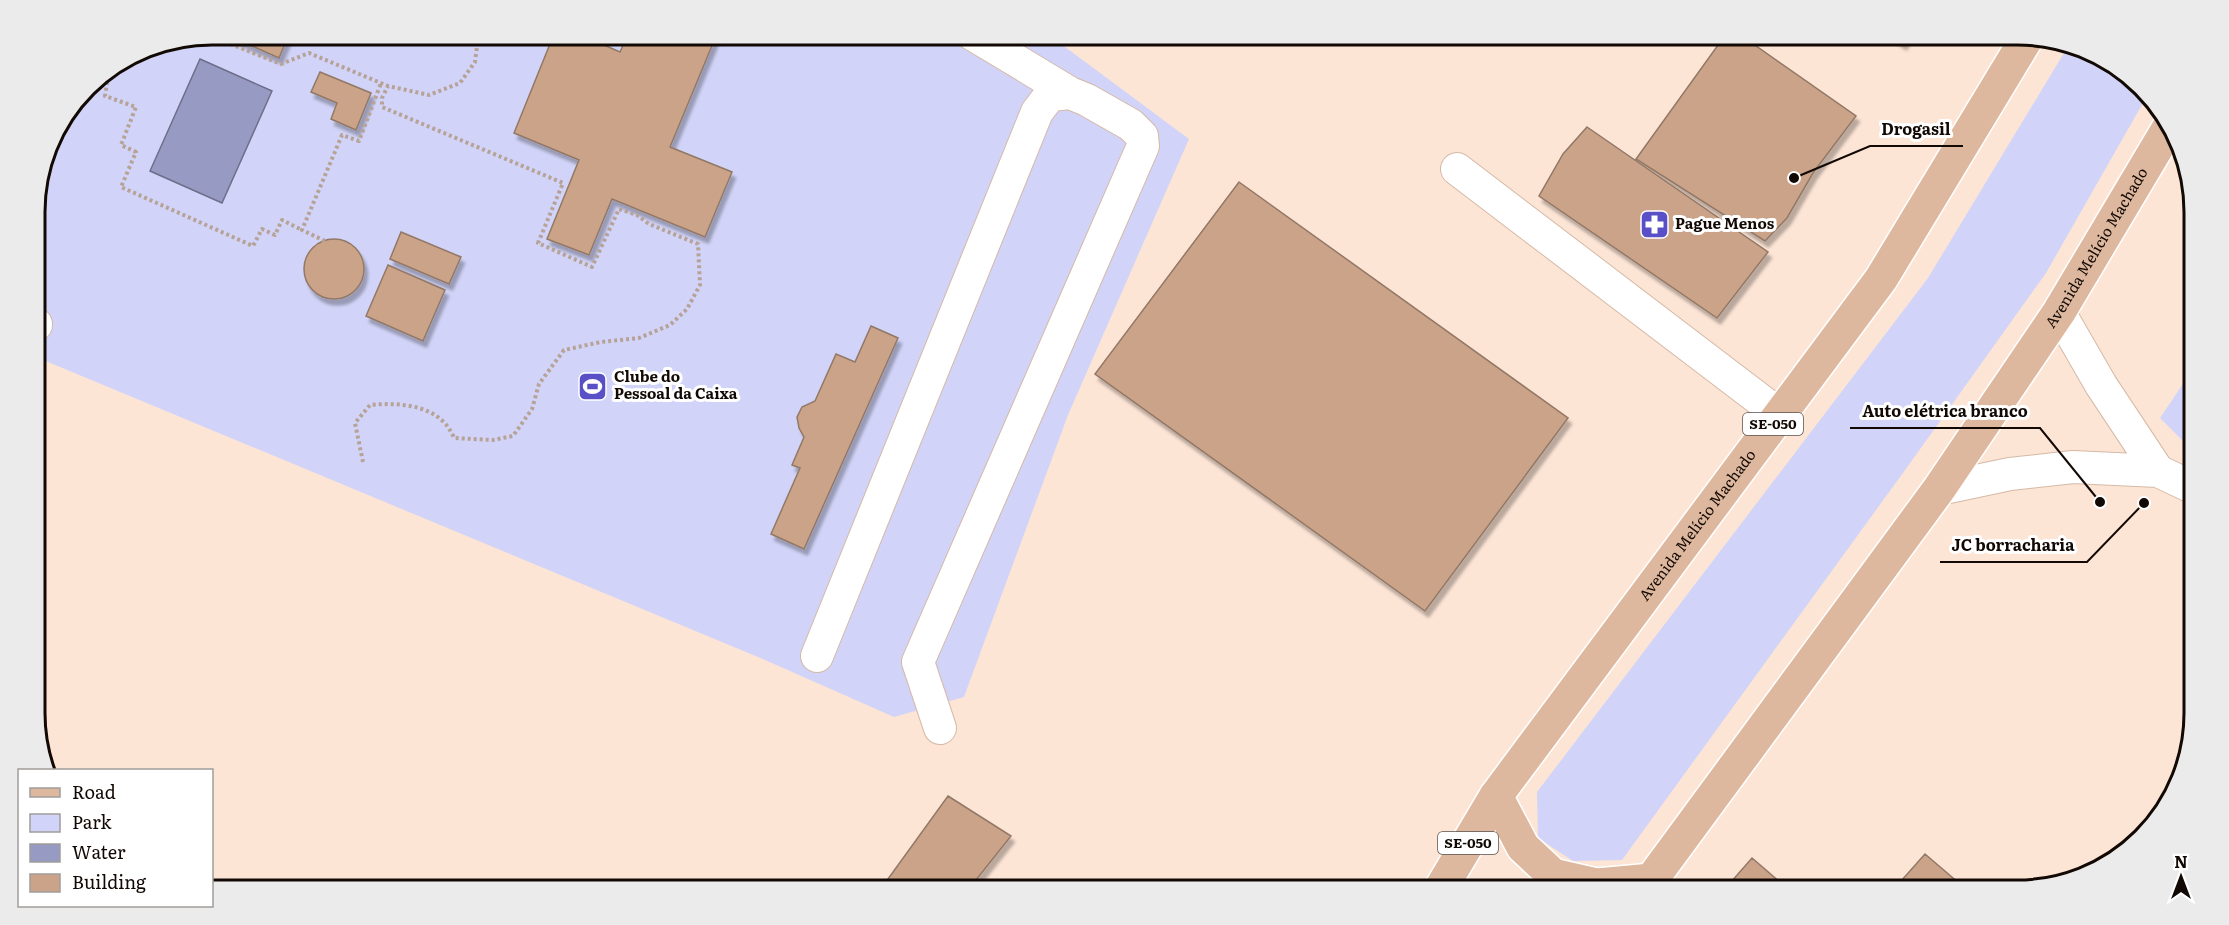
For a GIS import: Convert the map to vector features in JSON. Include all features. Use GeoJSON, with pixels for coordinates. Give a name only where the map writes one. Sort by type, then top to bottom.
{"type":"FeatureCollection","features":[{"type":"Feature","properties":{"kind":"main road","name":"Avenida Melício Machado"},"geometry":{"type":"LineString","coordinates":[[1446,880],[1496,796],[1881,279],[2022,45]]}},
{"type":"Feature","properties":{"kind":"main road","name":"Avenida Melício Machado"},"geometry":{"type":"LineString","coordinates":[[1652,880],[1939,489],[2059,312],[2165,134]]}},
{"type":"Feature","properties":{"kind":"main road"},"geometry":{"type":"LineString","coordinates":[[1496,796],[1522,847],[1553,875],[1575,880]]}},
{"type":"Feature","properties":{"kind":"street"},"geometry":{"type":"LineString","coordinates":[[940,728],[918,662],[1143,146],[1142,136],[1131,125],[1070,93],[990,45]]}},
{"type":"Feature","properties":{"kind":"street"},"geometry":{"type":"LineString","coordinates":[[817,656],[1037,112],[1050,95],[1070,93]]}},
{"type":"Feature","properties":{"kind":"street"},"geometry":{"type":"LineString","coordinates":[[1457,169],[1780,415]]}},
{"type":"Feature","properties":{"kind":"street"},"geometry":{"type":"LineString","coordinates":[[2059,312],[2101,385],[2158,471]]}},
{"type":"Feature","properties":{"kind":"street"},"geometry":{"type":"LineString","coordinates":[[1939,489],[2010,474],[2073,467],[2158,471],[2184,483]]}},
{"type":"Feature","properties":{"kind":"path"},"geometry":{"type":"LineString","coordinates":[[233,45],[281,64],[309,53],[388,86],[429,95],[460,83],[474,62],[477,45]]}},
{"type":"Feature","properties":{"kind":"path"},"geometry":{"type":"LineString","coordinates":[[107,82],[105,96],[136,107],[121,146],[136,152],[121,187],[253,246],[262,229],[275,235],[282,220],[325,241]]}},
{"type":"Feature","properties":{"kind":"path"},"geometry":{"type":"LineString","coordinates":[[302,230],[342,135],[359,141],[381,83]]}},
{"type":"Feature","properties":{"kind":"path"},"geometry":{"type":"LineString","coordinates":[[363,462],[355,423],[370,405],[391,403],[423,407],[450,427],[454,438],[493,440],[513,436],[532,409],[539,384],[564,350],[601,342],[639,338],[670,325],[687,309],[699,285],[698,244],[650,224],[637,215],[619,209],[592,267],[538,243],[563,183],[382,107],[382,98],[388,86]]}},
{"type":"Feature","properties":{"kind":"green space","name":"Clube do Pessoal da Caixa"},"geometry":{"type":"Polygon","coordinates":[[[201,45],[1062,45],[1189,139],[1068,415],[964,697],[894,717],[765,660],[45,361],[46,190],[62,138],[80,110],[102,86],[128,67],[158,54],[201,45]]]}},
{"type":"Feature","properties":{"kind":"green space"},"geometry":{"type":"Polygon","coordinates":[[[2064,52],[2091,62],[2110,73],[2127,86],[2143,103],[2046,273],[1622,860],[1573,861],[1538,838],[1537,792],[1928,278],[2064,52]]]}},
{"type":"Feature","properties":{"kind":"green space"},"geometry":{"type":"Polygon","coordinates":[[[2184,382],[2184,442],[2160,418],[2184,382]]]}},
{"type":"Feature","properties":{"kind":"water"},"geometry":{"type":"Polygon","coordinates":[[[200,59],[272,91],[222,203],[150,171],[200,59]]]}},
{"type":"Feature","properties":{"kind":"building"},"geometry":{"type":"Polygon","coordinates":[[[250,45],[284,45],[279,58],[250,45]]]}},
{"type":"Feature","properties":{"kind":"building"},"geometry":{"type":"Polygon","coordinates":[[[550,45],[604,45],[620,52],[623,45],[712,45],[670,147],[732,172],[705,237],[612,199],[589,255],[547,239],[579,160],[514,133],[550,45]]]}},
{"type":"Feature","properties":{"kind":"building"},"geometry":{"type":"Polygon","coordinates":[[[1718,45],[1755,45],[1856,116],[1813,173],[1787,218],[1765,241],[1636,159],[1718,45]]]}},
{"type":"Feature","properties":{"kind":"building"},"geometry":{"type":"Polygon","coordinates":[[[320,72],[371,93],[356,130],[331,119],[337,103],[311,92],[320,72]]]}},
{"type":"Feature","properties":{"kind":"building","name":"Pague Menos"},"geometry":{"type":"Polygon","coordinates":[[[1587,127],[1768,252],[1717,318],[1539,196],[1563,154],[1587,127]]]}},
{"type":"Feature","properties":{"kind":"building"},"geometry":{"type":"Polygon","coordinates":[[[1239,182],[1568,418],[1425,611],[1095,374],[1239,182]]]}},
{"type":"Feature","properties":{"kind":"building"},"geometry":{"type":"Polygon","coordinates":[[[401,232],[461,257],[449,284],[390,259],[401,232]]]}},
{"type":"Feature","properties":{"kind":"building"},"geometry":{"type":"Polygon","coordinates":[[[334,239],[351,244],[359,252],[364,269],[359,286],[351,294],[334,299],[317,294],[309,286],[304,269],[309,252],[317,244],[334,239]]]}},
{"type":"Feature","properties":{"kind":"building"},"geometry":{"type":"Polygon","coordinates":[[[388,265],[445,290],[423,341],[366,316],[388,265]]]}},
{"type":"Feature","properties":{"kind":"building"},"geometry":{"type":"Polygon","coordinates":[[[871,326],[898,338],[804,549],[771,534],[800,468],[792,465],[804,437],[797,417],[802,407],[815,401],[836,354],[855,362],[871,326]]]}},
{"type":"Feature","properties":{"kind":"building"},"geometry":{"type":"Polygon","coordinates":[[[948,796],[1011,836],[976,880],[887,880],[948,796]]]}},
{"type":"Feature","properties":{"kind":"building"},"geometry":{"type":"Polygon","coordinates":[[[1925,854],[1955,880],[1902,880],[1925,854]]]}},
{"type":"Feature","properties":{"kind":"building"},"geometry":{"type":"Polygon","coordinates":[[[1752,858],[1777,880],[1733,880],[1752,858]]]}},
{"type":"Feature","properties":{"kind":"place","name":"Drogasil"},"geometry":{"type":"Point","coordinates":[1794,178]}},
{"type":"Feature","properties":{"kind":"place","name":"Pague Menos"},"geometry":{"type":"Point","coordinates":[1654,224]}},
{"type":"Feature","properties":{"kind":"place","name":"Clube do Pessoal da Caixa"},"geometry":{"type":"Point","coordinates":[593,386]}},
{"type":"Feature","properties":{"kind":"place","name":"Auto elétrica branco"},"geometry":{"type":"Point","coordinates":[2100,502]}},
{"type":"Feature","properties":{"kind":"place","name":"JC borracharia"},"geometry":{"type":"Point","coordinates":[2144,503]}}]}
